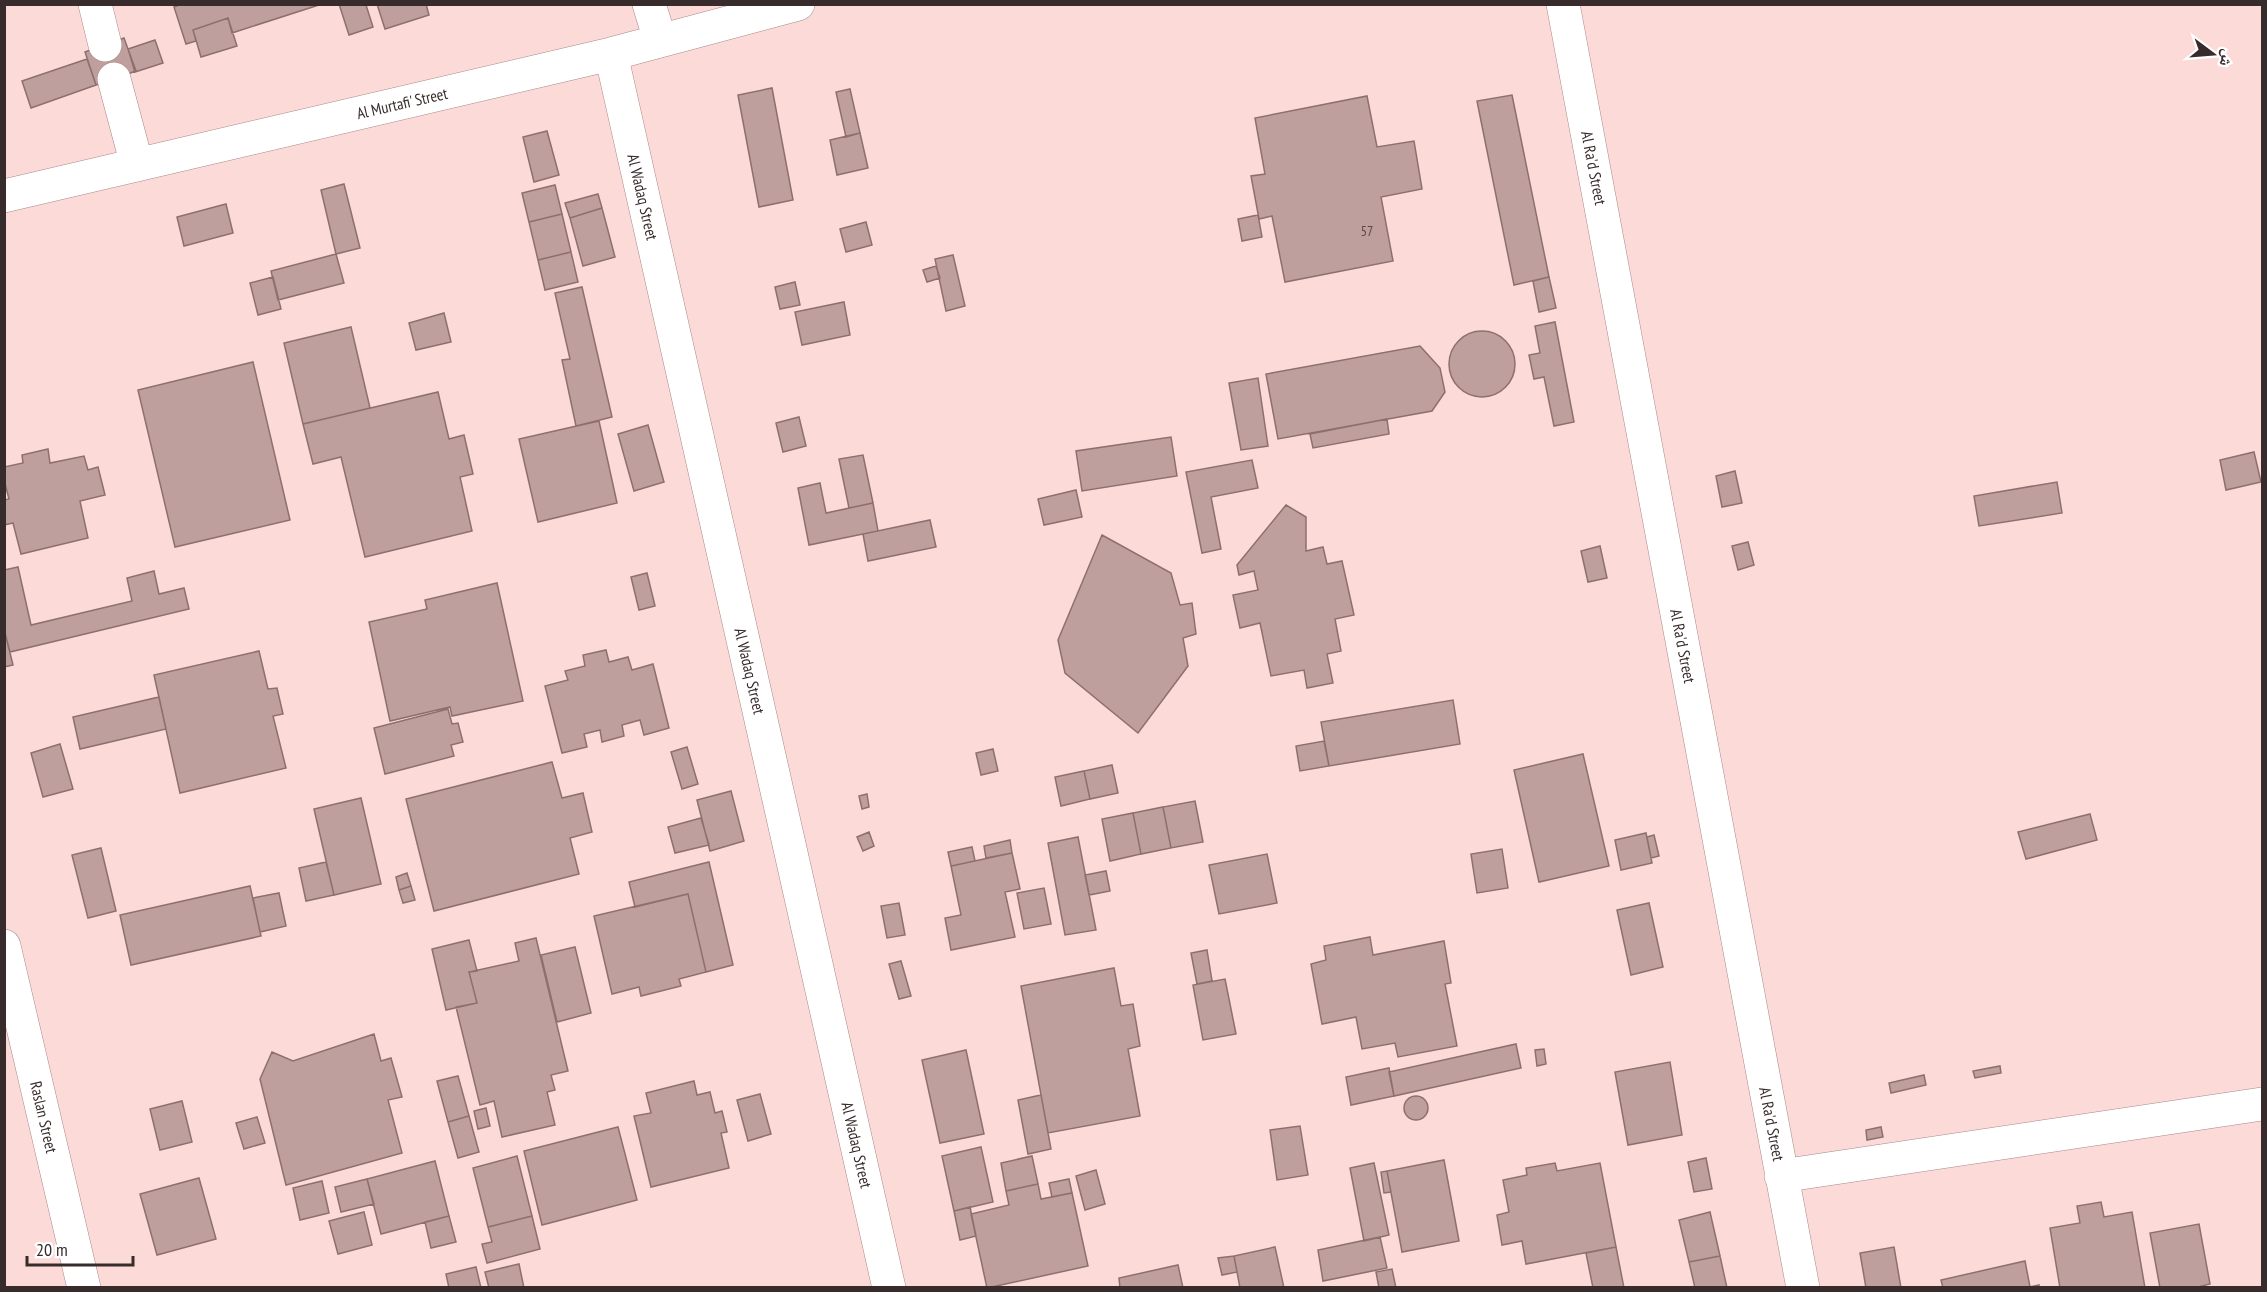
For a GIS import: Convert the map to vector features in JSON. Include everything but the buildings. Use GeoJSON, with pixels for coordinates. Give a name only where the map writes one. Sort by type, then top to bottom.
{"type":"FeatureCollection","features":[{"type":"Feature","properties":{"kind":"street"},"geometry":{"type":"LineString","coordinates":[[95,4],[105,45]]}},
{"type":"Feature","properties":{"kind":"street"},"geometry":{"type":"LineString","coordinates":[[649,4],[660,40]]}},
{"type":"Feature","properties":{"kind":"street","name":"Al Murtafi' Street"},"geometry":{"type":"LineString","coordinates":[[4,196],[611,54],[798,4]]}},
{"type":"Feature","properties":{"kind":"street","name":"Al Ra'd Street"},"geometry":{"type":"LineString","coordinates":[[1563,4],[1803,1287]]}},
{"type":"Feature","properties":{"kind":"street","name":"Al Wadaq Street"},"geometry":{"type":"LineString","coordinates":[[611,54],[889,1287]]}},
{"type":"Feature","properties":{"kind":"street"},"geometry":{"type":"LineString","coordinates":[[114,79],[137,165]]}},
{"type":"Feature","properties":{"kind":"street","name":"Raslan Street"},"geometry":{"type":"LineString","coordinates":[[4,946],[84,1287]]}},
{"type":"Feature","properties":{"kind":"street"},"geometry":{"type":"LineString","coordinates":[[1781,1176],[2262,1104]]}}]}
